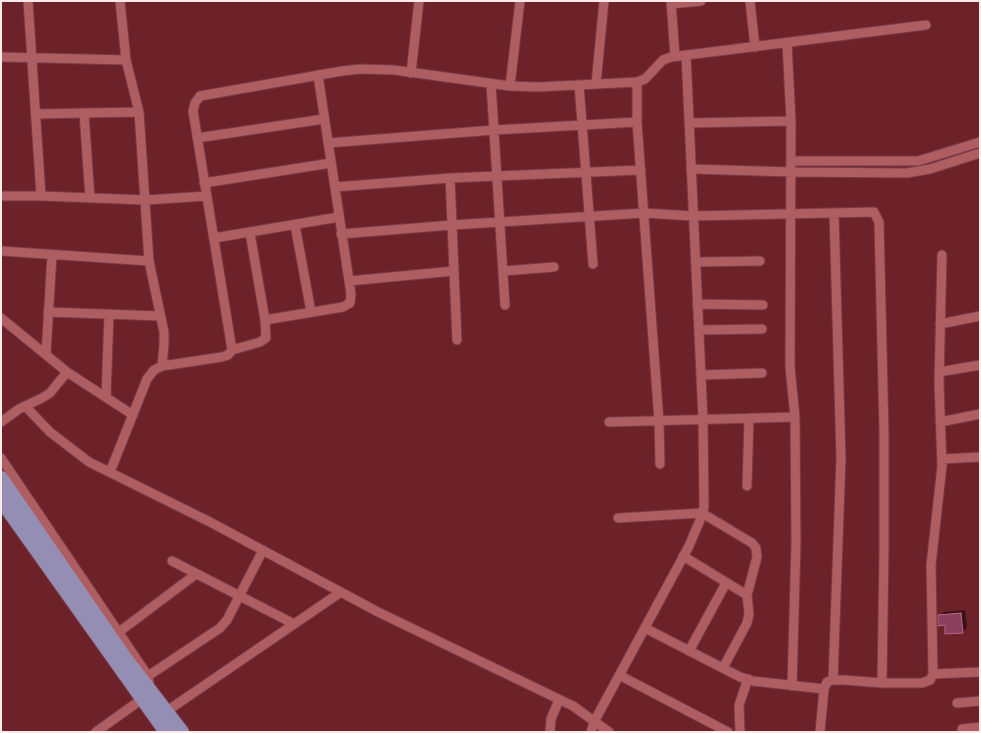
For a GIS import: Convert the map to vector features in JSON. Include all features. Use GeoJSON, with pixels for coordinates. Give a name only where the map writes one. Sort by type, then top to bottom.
{"type":"FeatureCollection","features":[{"type":"Feature","properties":{"kind":"main road"},"geometry":{"type":"LineString","coordinates":[[1,478],[121,661]]}},
{"type":"Feature","properties":{"kind":"main road"},"geometry":{"type":"LineString","coordinates":[[1,500],[121,661],[147,688],[161,715],[166,732]]}},
{"type":"Feature","properties":{"kind":"main road"},"geometry":{"type":"LineString","coordinates":[[161,715],[182,732]]}},
{"type":"Feature","properties":{"kind":"street"},"geometry":{"type":"LineString","coordinates":[[28,1],[42,196]]}},
{"type":"Feature","properties":{"kind":"street"},"geometry":{"type":"LineString","coordinates":[[120,1],[126,60],[139,112],[149,261],[164,345],[162,366]]}},
{"type":"Feature","properties":{"kind":"street"},"geometry":{"type":"LineString","coordinates":[[411,73],[419,1]]}},
{"type":"Feature","properties":{"kind":"street"},"geometry":{"type":"LineString","coordinates":[[510,86],[520,1]]}},
{"type":"Feature","properties":{"kind":"street"},"geometry":{"type":"LineString","coordinates":[[596,84],[604,1]]}},
{"type":"Feature","properties":{"kind":"street"},"geometry":{"type":"LineString","coordinates":[[675,56],[671,2],[701,1]]}},
{"type":"Feature","properties":{"kind":"street"},"geometry":{"type":"LineString","coordinates":[[750,1],[754,47]]}},
{"type":"Feature","properties":{"kind":"street"},"geometry":{"type":"LineString","coordinates":[[232,350],[193,111],[195,103],[200,96],[360,69],[411,73],[510,86],[538,87],[637,82],[645,79],[664,60],[675,56],[926,25]]}},
{"type":"Feature","properties":{"kind":"street"},"geometry":{"type":"LineString","coordinates":[[787,43],[791,121],[790,367],[795,417],[796,543],[792,686]]}},
{"type":"Feature","properties":{"kind":"street"},"geometry":{"type":"LineString","coordinates":[[593,727],[683,556],[704,507],[703,420],[686,54]]}},
{"type":"Feature","properties":{"kind":"street"},"geometry":{"type":"LineString","coordinates":[[1,57],[126,60]]}},
{"type":"Feature","properties":{"kind":"street"},"geometry":{"type":"LineString","coordinates":[[265,320],[343,307],[350,303],[351,294],[318,75]]}},
{"type":"Feature","properties":{"kind":"street"},"geometry":{"type":"LineString","coordinates":[[637,82],[637,122],[659,421],[660,464]]}},
{"type":"Feature","properties":{"kind":"street"},"geometry":{"type":"LineString","coordinates":[[491,84],[505,305]]}},
{"type":"Feature","properties":{"kind":"street"},"geometry":{"type":"LineString","coordinates":[[578,85],[593,264]]}},
{"type":"Feature","properties":{"kind":"street"},"geometry":{"type":"LineString","coordinates":[[36,114],[139,112]]}},
{"type":"Feature","properties":{"kind":"street"},"geometry":{"type":"LineString","coordinates":[[84,113],[90,198]]}},
{"type":"Feature","properties":{"kind":"street"},"geometry":{"type":"LineString","coordinates":[[197,138],[324,119]]}},
{"type":"Feature","properties":{"kind":"street"},"geometry":{"type":"LineString","coordinates":[[689,124],[791,121]]}},
{"type":"Feature","properties":{"kind":"street"},"geometry":{"type":"LineString","coordinates":[[328,143],[494,130],[637,122]]}},
{"type":"Feature","properties":{"kind":"street"},"geometry":{"type":"LineString","coordinates":[[791,161],[918,161],[980,142]]}},
{"type":"Feature","properties":{"kind":"street"},"geometry":{"type":"LineString","coordinates":[[691,169],[791,172],[918,172],[980,153]]}},
{"type":"Feature","properties":{"kind":"street"},"geometry":{"type":"LineString","coordinates":[[204,183],[331,163]]}},
{"type":"Feature","properties":{"kind":"street"},"geometry":{"type":"LineString","coordinates":[[334,187],[450,178],[641,170]]}},
{"type":"Feature","properties":{"kind":"street"},"geometry":{"type":"LineString","coordinates":[[450,178],[457,340]]}},
{"type":"Feature","properties":{"kind":"street"},"geometry":{"type":"LineString","coordinates":[[1,196],[146,200],[207,196]]}},
{"type":"Feature","properties":{"kind":"street"},"geometry":{"type":"LineString","coordinates":[[342,234],[644,213],[693,216],[874,212],[879,222],[884,452],[882,683]]}},
{"type":"Feature","properties":{"kind":"street"},"geometry":{"type":"LineString","coordinates":[[833,680],[841,458],[834,213]]}},
{"type":"Feature","properties":{"kind":"street"},"geometry":{"type":"LineString","coordinates":[[214,238],[339,217]]}},
{"type":"Feature","properties":{"kind":"street"},"geometry":{"type":"LineString","coordinates":[[295,225],[311,312]]}},
{"type":"Feature","properties":{"kind":"street"},"geometry":{"type":"LineString","coordinates":[[110,472],[147,379],[154,370],[162,366],[222,357],[228,355],[232,350],[260,342],[266,338],[265,320],[250,233]]}},
{"type":"Feature","properties":{"kind":"street"},"geometry":{"type":"LineString","coordinates":[[1,251],[149,261]]}},
{"type":"Feature","properties":{"kind":"street"},"geometry":{"type":"LineString","coordinates":[[46,354],[52,254]]}},
{"type":"Feature","properties":{"kind":"street"},"geometry":{"type":"LineString","coordinates":[[820,732],[824,689],[827,682],[833,680],[922,683],[930,680],[933,674],[931,565],[942,459],[939,372],[942,255]]}},
{"type":"Feature","properties":{"kind":"street"},"geometry":{"type":"LineString","coordinates":[[696,262],[760,261]]}},
{"type":"Feature","properties":{"kind":"street"},"geometry":{"type":"LineString","coordinates":[[503,271],[554,268]]}},
{"type":"Feature","properties":{"kind":"street"},"geometry":{"type":"LineString","coordinates":[[349,281],[454,271]]}},
{"type":"Feature","properties":{"kind":"street"},"geometry":{"type":"LineString","coordinates":[[698,304],[763,305]]}},
{"type":"Feature","properties":{"kind":"street"},"geometry":{"type":"LineString","coordinates":[[48,312],[160,316]]}},
{"type":"Feature","properties":{"kind":"street"},"geometry":{"type":"LineString","coordinates":[[106,397],[110,314]]}},
{"type":"Feature","properties":{"kind":"street"},"geometry":{"type":"LineString","coordinates":[[940,324],[980,316]]}},
{"type":"Feature","properties":{"kind":"street"},"geometry":{"type":"LineString","coordinates":[[1,318],[67,372],[133,414]]}},
{"type":"Feature","properties":{"kind":"street"},"geometry":{"type":"LineString","coordinates":[[699,330],[762,329]]}},
{"type":"Feature","properties":{"kind":"street"},"geometry":{"type":"LineString","coordinates":[[939,372],[980,365]]}},
{"type":"Feature","properties":{"kind":"street"},"geometry":{"type":"LineString","coordinates":[[1,422],[25,406],[50,393],[67,372]]}},
{"type":"Feature","properties":{"kind":"street"},"geometry":{"type":"LineString","coordinates":[[701,375],[762,373]]}},
{"type":"Feature","properties":{"kind":"street"},"geometry":{"type":"LineString","coordinates":[[25,406],[61,442],[89,462],[210,522],[378,612],[573,706],[593,727],[609,732]]}},
{"type":"Feature","properties":{"kind":"street"},"geometry":{"type":"LineString","coordinates":[[940,422],[980,414]]}},
{"type":"Feature","properties":{"kind":"street"},"geometry":{"type":"LineString","coordinates":[[609,422],[795,417]]}},
{"type":"Feature","properties":{"kind":"street"},"geometry":{"type":"LineString","coordinates":[[747,486],[749,418]]}},
{"type":"Feature","properties":{"kind":"street"},"geometry":{"type":"LineString","coordinates":[[942,459],[980,457]]}},
{"type":"Feature","properties":{"kind":"street"},"geometry":{"type":"LineString","coordinates":[[1,458],[119,632],[147,688]]}},
{"type":"Feature","properties":{"kind":"street"},"geometry":{"type":"LineString","coordinates":[[618,518],[702,513],[752,543],[756,548],[757,558],[747,595],[749,614],[747,623],[723,668]]}},
{"type":"Feature","properties":{"kind":"street"},"geometry":{"type":"LineString","coordinates":[[96,732],[220,628],[263,550]]}},
{"type":"Feature","properties":{"kind":"street"},"geometry":{"type":"LineString","coordinates":[[683,556],[747,595]]}},
{"type":"Feature","properties":{"kind":"street"},"geometry":{"type":"LineString","coordinates":[[172,561],[294,624]]}},
{"type":"Feature","properties":{"kind":"street"},"geometry":{"type":"LineString","coordinates":[[119,632],[196,574]]}},
{"type":"Feature","properties":{"kind":"street"},"geometry":{"type":"LineString","coordinates":[[689,651],[726,583]]}},
{"type":"Feature","properties":{"kind":"street"},"geometry":{"type":"LineString","coordinates":[[161,715],[341,592]]}},
{"type":"Feature","properties":{"kind":"street"},"geometry":{"type":"LineString","coordinates":[[644,628],[748,679],[824,689]]}},
{"type":"Feature","properties":{"kind":"street"},"geometry":{"type":"LineString","coordinates":[[933,674],[980,672]]}},
{"type":"Feature","properties":{"kind":"street"},"geometry":{"type":"LineString","coordinates":[[619,675],[728,732]]}},
{"type":"Feature","properties":{"kind":"street"},"geometry":{"type":"LineString","coordinates":[[740,732],[739,705],[748,679]]}},
{"type":"Feature","properties":{"kind":"street"},"geometry":{"type":"LineString","coordinates":[[548,730],[559,700]]}},
{"type":"Feature","properties":{"kind":"street"},"geometry":{"type":"LineString","coordinates":[[957,703],[980,701]]}},
{"type":"Feature","properties":{"kind":"street"},"geometry":{"type":"LineString","coordinates":[[962,729],[980,727]]}},
{"type":"Feature","properties":{"kind":"building"},"geometry":{"type":"Polygon","coordinates":[[[961,613],[963,633],[945,634],[945,625],[938,626],[938,615],[961,613]]]}}]}
